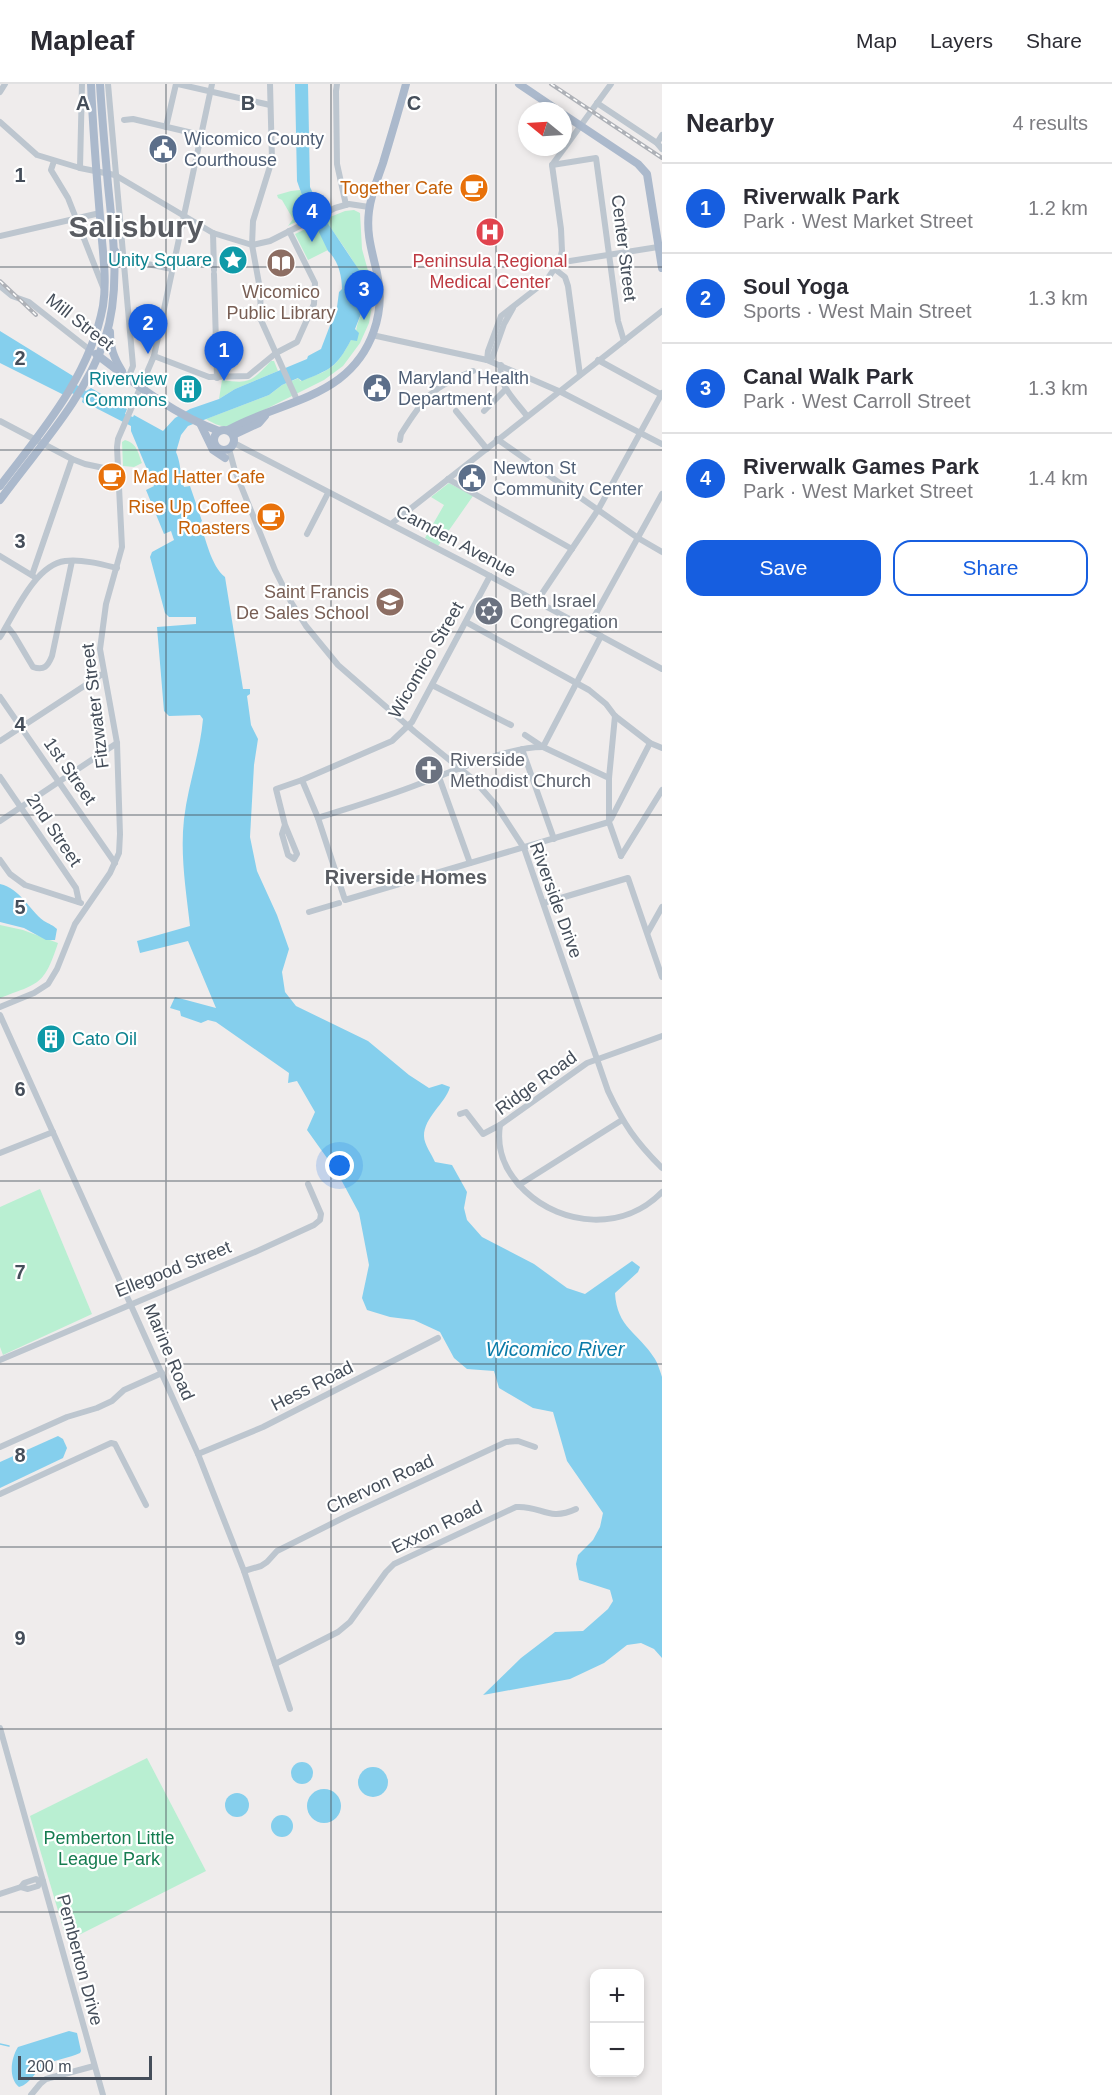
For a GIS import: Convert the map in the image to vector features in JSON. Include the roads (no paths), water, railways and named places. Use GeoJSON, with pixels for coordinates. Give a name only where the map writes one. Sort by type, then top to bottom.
{"type":"FeatureCollection","features":[{"type":"Feature","properties":{"kind":"main road"},"geometry":{"type":"LineString","coordinates":[[83,84],[92,122]]}},
{"type":"Feature","properties":{"kind":"main road"},"geometry":{"type":"LineString","coordinates":[[71,397],[102,312],[104,291],[104,255],[92,122],[91,84]]}},
{"type":"Feature","properties":{"kind":"main road"},"geometry":{"type":"LineString","coordinates":[[0,500],[39,441],[86,380],[98,356],[109,320],[113,299],[114,248],[111,174],[100,84]]}},
{"type":"Feature","properties":{"kind":"main road"},"geometry":{"type":"LineString","coordinates":[[231,439],[219,431],[215,436],[217,446],[231,439],[259,423],[268,413],[320,391],[340,378],[356,362],[372,335],[380,301],[377,273],[368,243],[369,207],[406,84]]}},
{"type":"Feature","properties":{"kind":"main road"},"geometry":{"type":"LineString","coordinates":[[519,84],[546,102]]}},
{"type":"Feature","properties":{"kind":"main road"},"geometry":{"type":"LineString","coordinates":[[572,120],[645,170],[650,187],[662,268]]}},
{"type":"Feature","properties":{"kind":"main road"},"geometry":{"type":"LineString","coordinates":[[114,248],[124,262]]}},
{"type":"Feature","properties":{"kind":"main road"},"geometry":{"type":"LineString","coordinates":[[109,320],[112,354],[126,377]]}},
{"type":"Feature","properties":{"kind":"main road","name":"Mill Street"},"geometry":{"type":"LineString","coordinates":[[90,350],[126,377],[199,423],[209,432],[217,446]]}},
{"type":"Feature","properties":{"kind":"main road"},"geometry":{"type":"LineString","coordinates":[[199,423],[213,450],[225,458]]}},
{"type":"Feature","properties":{"kind":"main road","name":"Mill Street"},"geometry":{"type":"LineString","coordinates":[[199,423],[219,431]]}},
{"type":"Feature","properties":{"kind":"main road"},"geometry":{"type":"LineString","coordinates":[[0,486],[39,441]]}},
{"type":"Feature","properties":{"kind":"street"},"geometry":{"type":"LineString","coordinates":[[0,92],[5,84]]}},
{"type":"Feature","properties":{"kind":"street"},"geometry":{"type":"LineString","coordinates":[[80,168],[83,84]]}},
{"type":"Feature","properties":{"kind":"street"},"geometry":{"type":"LineString","coordinates":[[108,84],[111,174],[124,262],[133,366],[126,377]]}},
{"type":"Feature","properties":{"kind":"street"},"geometry":{"type":"LineString","coordinates":[[166,127],[177,84],[211,87],[270,105]]}},
{"type":"Feature","properties":{"kind":"street"},"geometry":{"type":"LineString","coordinates":[[270,84],[272,160],[253,221],[252,245],[260,289],[261,320],[297,400]]}},
{"type":"Feature","properties":{"kind":"street"},"geometry":{"type":"LineString","coordinates":[[337,84],[337,164],[346,205]]}},
{"type":"Feature","properties":{"kind":"street"},"geometry":{"type":"LineString","coordinates":[[487,360],[492,358],[504,324],[513,308],[556,270],[562,251],[552,165],[611,84]]}},
{"type":"Feature","properties":{"kind":"street","name":"Fitzwater Street"},"geometry":{"type":"LineString","coordinates":[[0,1007],[42,989],[48,984],[57,969],[70,932],[115,863],[120,844],[117,743],[100,649],[110,584],[120,557],[122,537],[117,447],[154,356],[211,87]]}},
{"type":"Feature","properties":{"kind":"street"},"geometry":{"type":"LineString","coordinates":[[597,103],[657,143],[662,149]]}},
{"type":"Feature","properties":{"kind":"street"},"geometry":{"type":"LineString","coordinates":[[124,120],[133,119],[201,135]]}},
{"type":"Feature","properties":{"kind":"street"},"geometry":{"type":"LineString","coordinates":[[0,122],[37,155],[80,168],[111,174],[213,233],[252,245],[270,241],[327,212],[346,205],[369,207]]}},
{"type":"Feature","properties":{"kind":"street"},"geometry":{"type":"LineString","coordinates":[[657,143],[662,135]]}},
{"type":"Feature","properties":{"kind":"street","name":"Center Street"},"geometry":{"type":"LineString","coordinates":[[552,165],[596,158],[618,321],[624,341]]}},
{"type":"Feature","properties":{"kind":"street"},"geometry":{"type":"LineString","coordinates":[[54,161],[51,170],[68,198],[104,291]]}},
{"type":"Feature","properties":{"kind":"street"},"geometry":{"type":"LineString","coordinates":[[0,236],[100,213]]}},
{"type":"Feature","properties":{"kind":"street"},"geometry":{"type":"LineString","coordinates":[[154,356],[200,374],[217,378],[248,376],[276,353],[301,338],[316,293],[311,274],[290,231]]}},
{"type":"Feature","properties":{"kind":"street"},"geometry":{"type":"LineString","coordinates":[[213,233],[217,378]]}},
{"type":"Feature","properties":{"kind":"street"},"geometry":{"type":"LineString","coordinates":[[570,261],[658,247]]}},
{"type":"Feature","properties":{"kind":"street"},"geometry":{"type":"LineString","coordinates":[[124,262],[172,269]]}},
{"type":"Feature","properties":{"kind":"street"},"geometry":{"type":"LineString","coordinates":[[556,270],[565,277],[568,286],[580,375]]}},
{"type":"Feature","properties":{"kind":"street","name":"Mill Street"},"geometry":{"type":"LineString","coordinates":[[0,286],[12,296],[29,302],[90,350]]}},
{"type":"Feature","properties":{"kind":"street"},"geometry":{"type":"LineString","coordinates":[[391,524],[662,311]]}},
{"type":"Feature","properties":{"kind":"street"},"geometry":{"type":"LineString","coordinates":[[372,335],[501,365],[561,392],[662,444]]}},
{"type":"Feature","properties":{"kind":"street"},"geometry":{"type":"LineString","coordinates":[[537,601],[598,510],[662,394],[598,360]]}},
{"type":"Feature","properties":{"kind":"street"},"geometry":{"type":"LineString","coordinates":[[501,365],[499,377],[527,416]]}},
{"type":"Feature","properties":{"kind":"street"},"geometry":{"type":"LineString","coordinates":[[400,440],[401,434],[425,397],[449,381],[473,371]]}},
{"type":"Feature","properties":{"kind":"street"},"geometry":{"type":"LineString","coordinates":[[484,411],[506,389]]}},
{"type":"Feature","properties":{"kind":"street"},"geometry":{"type":"LineString","coordinates":[[456,411],[487,448]]}},
{"type":"Feature","properties":{"kind":"street"},"geometry":{"type":"LineString","coordinates":[[0,421],[72,459],[118,471]]}},
{"type":"Feature","properties":{"kind":"street","name":"Riverside Drive"},"geometry":{"type":"LineString","coordinates":[[231,439],[235,471],[275,570],[306,626],[338,665],[461,768],[496,805],[524,848],[608,1091],[622,1120],[639,1144],[662,1168]]}},
{"type":"Feature","properties":{"kind":"street","name":"Camden Avenue"},"geometry":{"type":"LineString","coordinates":[[231,439],[328,493],[490,576],[662,669]]}},
{"type":"Feature","properties":{"kind":"street"},"geometry":{"type":"LineString","coordinates":[[497,439],[638,538],[662,552]]}},
{"type":"Feature","properties":{"kind":"street","name":"Riverside Drive"},"geometry":{"type":"LineString","coordinates":[[217,446],[235,471]]}},
{"type":"Feature","properties":{"kind":"street"},"geometry":{"type":"LineString","coordinates":[[0,638],[34,576],[72,459]]}},
{"type":"Feature","properties":{"kind":"street"},"geometry":{"type":"LineString","coordinates":[[448,479],[572,549]]}},
{"type":"Feature","properties":{"kind":"street"},"geometry":{"type":"LineString","coordinates":[[307,534],[328,493]]}},
{"type":"Feature","properties":{"kind":"street"},"geometry":{"type":"LineString","coordinates":[[588,628],[662,494]]}},
{"type":"Feature","properties":{"kind":"street"},"geometry":{"type":"LineString","coordinates":[[0,556],[34,576]]}},
{"type":"Feature","properties":{"kind":"street"},"geometry":{"type":"LineString","coordinates":[[34,576],[57,563],[72,561],[117,568]]}},
{"type":"Feature","properties":{"kind":"street"},"geometry":{"type":"LineString","coordinates":[[7,626],[33,667],[41,669],[47,666],[52,656],[72,561]]}},
{"type":"Feature","properties":{"kind":"street","name":"Wicomico Street"},"geometry":{"type":"LineString","coordinates":[[285,825],[276,789],[392,741],[409,725],[490,576]]}},
{"type":"Feature","properties":{"kind":"street"},"geometry":{"type":"LineString","coordinates":[[466,622],[597,695],[615,716],[650,743],[662,748]]}},
{"type":"Feature","properties":{"kind":"street"},"geometry":{"type":"LineString","coordinates":[[543,747],[601,636]]}},
{"type":"Feature","properties":{"kind":"street"},"geometry":{"type":"LineString","coordinates":[[0,741],[104,673]]}},
{"type":"Feature","properties":{"kind":"street"},"geometry":{"type":"LineString","coordinates":[[432,685],[511,725]]}},
{"type":"Feature","properties":{"kind":"street","name":"1st Street"},"geometry":{"type":"LineString","coordinates":[[0,697],[115,863]]}},
{"type":"Feature","properties":{"kind":"street"},"geometry":{"type":"LineString","coordinates":[[615,716],[609,778],[609,822],[621,856],[662,790]]}},
{"type":"Feature","properties":{"kind":"street"},"geometry":{"type":"LineString","coordinates":[[525,735],[543,747],[609,778]]}},
{"type":"Feature","properties":{"kind":"street"},"geometry":{"type":"LineString","coordinates":[[0,821],[117,743]]}},
{"type":"Feature","properties":{"kind":"street"},"geometry":{"type":"LineString","coordinates":[[309,912],[609,822],[650,743]]}},
{"type":"Feature","properties":{"kind":"street"},"geometry":{"type":"LineString","coordinates":[[318,818],[461,768],[522,749],[543,747]]}},
{"type":"Feature","properties":{"kind":"street"},"geometry":{"type":"LineString","coordinates":[[522,749],[554,839]]}},
{"type":"Feature","properties":{"kind":"street","name":"2nd Street"},"geometry":{"type":"LineString","coordinates":[[0,777],[76,888],[80,902]]}},
{"type":"Feature","properties":{"kind":"street"},"geometry":{"type":"LineString","coordinates":[[439,777],[470,864]]}},
{"type":"Feature","properties":{"kind":"street"},"geometry":{"type":"LineString","coordinates":[[302,780],[318,818],[342,901]]}},
{"type":"Feature","properties":{"kind":"street"},"geometry":{"type":"LineString","coordinates":[[285,825],[297,854],[294,859],[288,855],[282,834],[285,825]]}},
{"type":"Feature","properties":{"kind":"street"},"geometry":{"type":"LineString","coordinates":[[0,860],[10,874],[25,885],[80,902],[86,907]]}},
{"type":"Feature","properties":{"kind":"street"},"geometry":{"type":"LineString","coordinates":[[544,903],[628,878],[662,976]]}},
{"type":"Feature","properties":{"kind":"street"},"geometry":{"type":"LineString","coordinates":[[648,932],[662,907]]}},
{"type":"Feature","properties":{"kind":"street","name":"Marine Road"},"geometry":{"type":"LineString","coordinates":[[0,1015],[198,1454],[244,1571],[290,1709]]}},
{"type":"Feature","properties":{"kind":"street","name":"Ridge Road"},"geometry":{"type":"LineString","coordinates":[[662,1036],[587,1063],[500,1125],[498,1139],[500,1155],[509,1173],[519,1185],[544,1206],[575,1218],[611,1219],[628,1214],[654,1201],[662,1192]]}},
{"type":"Feature","properties":{"kind":"street"},"geometry":{"type":"LineString","coordinates":[[460,1114],[466,1112],[483,1134],[500,1125]]}},
{"type":"Feature","properties":{"kind":"street"},"geometry":{"type":"LineString","coordinates":[[519,1185],[622,1120]]}},
{"type":"Feature","properties":{"kind":"street"},"geometry":{"type":"LineString","coordinates":[[0,1153],[53,1132]]}},
{"type":"Feature","properties":{"kind":"street","name":"Ellegood Street"},"geometry":{"type":"LineString","coordinates":[[0,1360],[255,1252],[320,1221],[321,1214],[308,1184]]}},
{"type":"Feature","properties":{"kind":"street","name":"Hess Road"},"geometry":{"type":"LineString","coordinates":[[198,1454],[263,1427],[438,1338]]}},
{"type":"Feature","properties":{"kind":"street"},"geometry":{"type":"LineString","coordinates":[[0,1447],[67,1417],[97,1408],[112,1401],[124,1390],[162,1373]]}},
{"type":"Feature","properties":{"kind":"street","name":"Chervon Road"},"geometry":{"type":"LineString","coordinates":[[244,1571],[261,1566],[277,1551],[340,1519],[506,1442],[518,1441],[535,1447]]}},
{"type":"Feature","properties":{"kind":"street"},"geometry":{"type":"LineString","coordinates":[[0,1494],[111,1443],[115,1444],[146,1505]]}},
{"type":"Feature","properties":{"kind":"street","name":"Exxon Road"},"geometry":{"type":"LineString","coordinates":[[275,1664],[344,1627],[386,1572],[403,1559],[516,1508],[533,1509],[550,1515],[566,1514],[576,1509]]}},
{"type":"Feature","properties":{"kind":"street","name":"Pemberton Drive"},"geometry":{"type":"LineString","coordinates":[[0,1728],[103,2095]]}},
{"type":"Feature","properties":{"kind":"street"},"geometry":{"type":"LineString","coordinates":[[0,1894],[21,1887],[28,1889],[38,1886],[42,1881]]}},
{"type":"Feature","properties":{"kind":"street"},"geometry":{"type":"LineString","coordinates":[[31,2095],[46,2079],[94,2066]]}},
{"type":"Feature","properties":{"kind":"water","name":"Wicomico River"},"geometry":{"type":"Polygon","coordinates":[[[295,84],[308,84],[310,187],[325,219],[359,270],[365,286],[366,301],[355,329],[359,333],[357,341],[351,340],[337,362],[320,373],[302,381],[298,378],[282,385],[269,395],[188,426],[181,435],[176,452],[184,487],[190,486],[210,552],[216,566],[225,577],[243,689],[250,689],[250,694],[247,696],[251,725],[258,739],[254,765],[250,837],[257,871],[277,915],[289,949],[282,972],[285,992],[296,1006],[368,1041],[409,1075],[429,1088],[442,1084],[450,1087],[427,1123],[424,1139],[435,1162],[452,1165],[467,1192],[464,1208],[467,1220],[482,1237],[534,1264],[567,1288],[585,1294],[632,1261],[640,1267],[638,1272],[615,1293],[617,1305],[624,1322],[655,1359],[662,1377],[662,1658],[654,1649],[641,1643],[627,1645],[604,1663],[570,1679],[483,1695],[521,1658],[555,1632],[583,1631],[608,1609],[613,1601],[610,1590],[579,1580],[576,1564],[578,1555],[593,1540],[600,1527],[603,1513],[567,1461],[553,1412],[533,1408],[499,1388],[494,1371],[467,1369],[454,1358],[440,1332],[414,1320],[390,1317],[367,1310],[362,1298],[369,1265],[359,1213],[337,1172],[307,1130],[315,1112],[297,1081],[288,1083],[289,1073],[216,1022],[208,1020],[201,1023],[181,1016],[180,1011],[170,1008],[175,997],[216,1008],[188,941],[140,953],[137,941],[190,926],[184,873],[183,832],[203,719],[200,715],[169,716],[164,711],[157,627],[196,624],[196,617],[169,617],[165,613],[150,557],[152,552],[174,540],[171,531],[164,534],[146,490],[154,486],[131,426],[92,406],[91,408],[82,402],[83,398],[67,391],[64,395],[0,363],[0,331],[73,376],[72,382],[86,391],[91,388],[127,409],[125,414],[133,417],[134,415],[163,431],[175,418],[190,409],[219,399],[235,389],[307,359],[308,356],[321,349],[337,307],[342,284],[337,264],[328,251],[297,181],[295,84]]]}},
{"type":"Feature","properties":{"kind":"water"},"geometry":{"type":"Polygon","coordinates":[[[0,884],[13,890],[38,916],[57,929],[55,940],[46,940],[24,928],[0,922],[0,884]]]}},
{"type":"Feature","properties":{"kind":"water"},"geometry":{"type":"Polygon","coordinates":[[[58,1436],[63,1439],[67,1448],[63,1458],[0,1488],[0,1462],[58,1436]]]}},
{"type":"Feature","properties":{"kind":"water"},"geometry":{"type":"Polygon","coordinates":[[[302,1762],[310,1765],[313,1773],[310,1781],[302,1784],[294,1781],[291,1773],[294,1765],[302,1762]]]}},
{"type":"Feature","properties":{"kind":"water"},"geometry":{"type":"Polygon","coordinates":[[[373,1767],[384,1771],[388,1782],[384,1793],[373,1797],[362,1793],[358,1782],[362,1771],[373,1767]]]}},
{"type":"Feature","properties":{"kind":"water"},"geometry":{"type":"Polygon","coordinates":[[[324,1789],[336,1794],[341,1806],[336,1818],[324,1823],[312,1818],[307,1806],[312,1794],[324,1789]]]}},
{"type":"Feature","properties":{"kind":"water"},"geometry":{"type":"Polygon","coordinates":[[[237,1793],[242,1794],[248,1800],[248,1810],[242,1816],[237,1817],[232,1816],[226,1810],[225,1805],[226,1800],[232,1794],[237,1793]]]}},
{"type":"Feature","properties":{"kind":"water"},"geometry":{"type":"Polygon","coordinates":[[[282,1815],[290,1818],[293,1826],[290,1834],[282,1837],[274,1834],[271,1826],[274,1818],[282,1815]]]}},
{"type":"Feature","properties":{"kind":"water"},"geometry":{"type":"Polygon","coordinates":[[[69,2031],[77,2033],[80,2053],[46,2065],[27,2083],[19,2087],[12,2073],[18,2047],[69,2031]]]}},
{"type":"Feature","properties":{"kind":"waterway"},"geometry":{"type":"LineString","coordinates":[[0,2044],[9,2046]]}},
{"type":"Feature","properties":{"kind":"railway"},"geometry":{"type":"LineString","coordinates":[[551,84],[662,158]]}},
{"type":"Feature","properties":{"kind":"railway"},"geometry":{"type":"LineString","coordinates":[[0,281],[36,315]]}},
{"type":"Feature","properties":{"kind":"place","name":"Wicomico County Courthouse"},"geometry":{"type":"Point","coordinates":[163,149]}},
{"type":"Feature","properties":{"kind":"place","name":"Together Cafe"},"geometry":{"type":"Point","coordinates":[474,188]}},
{"type":"Feature","properties":{"kind":"place","name":"Peninsula Regional Medical Center"},"geometry":{"type":"Point","coordinates":[490,232]}},
{"type":"Feature","properties":{"kind":"place","name":"Riverwalk Games Park"},"geometry":{"type":"Point","coordinates":[312,242]}},
{"type":"Feature","properties":{"kind":"place","name":"Unity Square"},"geometry":{"type":"Point","coordinates":[233,260]}},
{"type":"Feature","properties":{"kind":"place","name":"Wicomico Public Library"},"geometry":{"type":"Point","coordinates":[281,263]}},
{"type":"Feature","properties":{"kind":"place","name":"Canal Walk Park"},"geometry":{"type":"Point","coordinates":[364,320]}},
{"type":"Feature","properties":{"kind":"place","name":"Soul Yoga"},"geometry":{"type":"Point","coordinates":[148,354]}},
{"type":"Feature","properties":{"kind":"place","name":"Riverwalk Park"},"geometry":{"type":"Point","coordinates":[224,381]}},
{"type":"Feature","properties":{"kind":"place","name":"Maryland Health Department"},"geometry":{"type":"Point","coordinates":[377,388]}},
{"type":"Feature","properties":{"kind":"place","name":"Riverview Commons"},"geometry":{"type":"Point","coordinates":[188,389]}},
{"type":"Feature","properties":{"kind":"place","name":"Mad Hatter Cafe"},"geometry":{"type":"Point","coordinates":[112,477]}},
{"type":"Feature","properties":{"kind":"place","name":"Newton St Community Center"},"geometry":{"type":"Point","coordinates":[472,478]}},
{"type":"Feature","properties":{"kind":"place","name":"Rise Up Coffee Roasters"},"geometry":{"type":"Point","coordinates":[271,517]}},
{"type":"Feature","properties":{"kind":"place","name":"Saint Francis De Sales School"},"geometry":{"type":"Point","coordinates":[390,602]}},
{"type":"Feature","properties":{"kind":"place","name":"Beth Israel Congregation"},"geometry":{"type":"Point","coordinates":[489,611]}},
{"type":"Feature","properties":{"kind":"place","name":"Riverside Methodist Church"},"geometry":{"type":"Point","coordinates":[429,770]}},
{"type":"Feature","properties":{"kind":"place","name":"Cato Oil"},"geometry":{"type":"Point","coordinates":[51,1039]}},
{"type":"Feature","properties":{"kind":"district","name":"Salisbury"},"geometry":{"type":"Point","coordinates":[136,226]}},
{"type":"Feature","properties":{"kind":"district","name":"Riverside Homes"},"geometry":{"type":"Point","coordinates":[406,877]}},
{"type":"Feature","properties":{"kind":"park label","name":"Pemberton Little League Park"},"geometry":{"type":"Point","coordinates":[109,1848]}}]}
